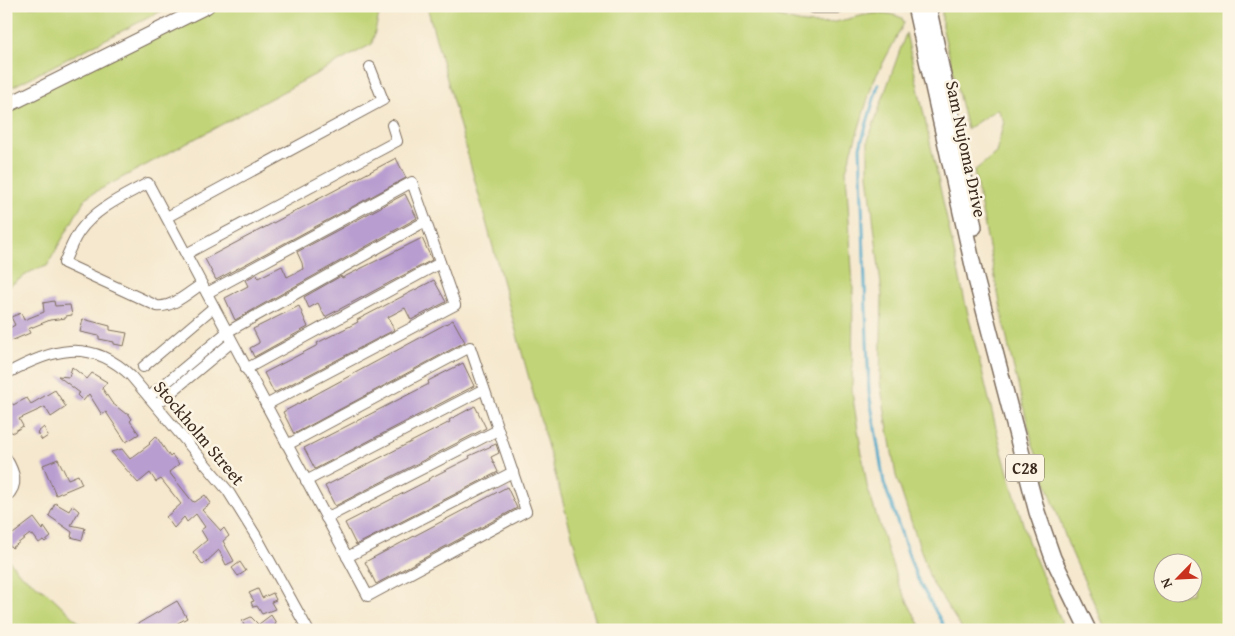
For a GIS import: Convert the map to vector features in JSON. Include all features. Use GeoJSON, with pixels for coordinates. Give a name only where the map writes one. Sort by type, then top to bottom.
{"type":"FeatureCollection","features":[{"type":"Feature","properties":{"kind":"main road"},"geometry":{"type":"LineString","coordinates":[[6,106],[207,6]]}},
{"type":"Feature","properties":{"kind":"main road"},"geometry":{"type":"LineString","coordinates":[[813,6],[838,6]]}},
{"type":"Feature","properties":{"kind":"main road","name":"Sam Nujoma Drive"},"geometry":{"type":"LineString","coordinates":[[915,6],[958,202],[1037,512],[1053,558],[1088,630]]}},
{"type":"Feature","properties":{"kind":"main road","name":"Sam Nujoma Drive"},"geometry":{"type":"LineString","coordinates":[[928,6],[958,141],[972,215],[982,278],[983,299]]}},
{"type":"Feature","properties":{"kind":"street"},"geometry":{"type":"LineString","coordinates":[[167,217],[383,100],[370,67]]}},
{"type":"Feature","properties":{"kind":"street"},"geometry":{"type":"LineString","coordinates":[[186,254],[397,141],[392,125]]}},
{"type":"Feature","properties":{"kind":"street"},"geometry":{"type":"LineString","coordinates":[[266,405],[455,305],[412,182],[204,289],[163,306],[157,306],[64,263],[78,232],[102,208],[148,183],[167,217],[204,289],[306,481],[368,596],[526,511],[470,347],[287,445]]}},
{"type":"Feature","properties":{"kind":"street"},"geometry":{"type":"LineString","coordinates":[[149,397],[230,337],[426,221]]}},
{"type":"Feature","properties":{"kind":"street"},"geometry":{"type":"LineString","coordinates":[[246,368],[440,263]]}},
{"type":"Feature","properties":{"kind":"street"},"geometry":{"type":"LineString","coordinates":[[143,367],[214,307]]}},
{"type":"Feature","properties":{"kind":"street"},"geometry":{"type":"LineString","coordinates":[[156,405],[230,337]]}},
{"type":"Feature","properties":{"kind":"street","name":"Stockholm Street"},"geometry":{"type":"LineString","coordinates":[[6,374],[46,354],[64,351],[101,355],[119,365],[156,405],[228,492],[244,515],[308,630]]}},
{"type":"Feature","properties":{"kind":"street"},"geometry":{"type":"LineString","coordinates":[[306,481],[484,389]]}},
{"type":"Feature","properties":{"kind":"street"},"geometry":{"type":"LineString","coordinates":[[326,518],[498,430]]}},
{"type":"Feature","properties":{"kind":"street"},"geometry":{"type":"LineString","coordinates":[[6,458],[15,478],[12,490],[6,497]]}},
{"type":"Feature","properties":{"kind":"street"},"geometry":{"type":"LineString","coordinates":[[347,557],[513,472]]}},
{"type":"Feature","properties":{"kind":"green space"},"geometry":{"type":"Polygon","coordinates":[[[6,6],[171,6],[6,90],[6,6]]]}},
{"type":"Feature","properties":{"kind":"green space"},"geometry":{"type":"Polygon","coordinates":[[[207,6],[381,6],[372,44],[86,197],[47,266],[32,271],[6,288],[6,106],[207,6]]]}},
{"type":"Feature","properties":{"kind":"green space"},"geometry":{"type":"Polygon","coordinates":[[[429,6],[749,6],[808,24],[828,23],[881,13],[902,18],[904,23],[873,82],[846,170],[853,287],[852,392],[867,486],[898,583],[922,630],[598,630],[428,10],[429,6]]]}},
{"type":"Feature","properties":{"kind":"green space"},"geometry":{"type":"Polygon","coordinates":[[[945,6],[1229,6],[1229,630],[1106,630],[1068,544],[1033,445],[1009,349],[974,171],[996,153],[1004,121],[997,109],[967,129],[942,26],[942,9],[945,6]]]}},
{"type":"Feature","properties":{"kind":"green space"},"geometry":{"type":"Polygon","coordinates":[[[906,33],[966,306],[1002,452],[1028,541],[1065,630],[963,630],[931,581],[896,476],[880,382],[882,294],[868,174],[868,140],[906,33]]]}},
{"type":"Feature","properties":{"kind":"green space"},"geometry":{"type":"Polygon","coordinates":[[[6,557],[20,574],[49,594],[87,630],[6,630],[6,557]]]}},
{"type":"Feature","properties":{"kind":"building"},"geometry":{"type":"Polygon","coordinates":[[[396,158],[406,178],[216,280],[205,259],[396,158]]]}},
{"type":"Feature","properties":{"kind":"building"},"geometry":{"type":"Polygon","coordinates":[[[405,194],[417,218],[235,320],[225,298],[248,286],[245,280],[257,274],[258,278],[282,266],[287,277],[303,269],[297,252],[405,194]]]}},
{"type":"Feature","properties":{"kind":"building"},"geometry":{"type":"Polygon","coordinates":[[[422,238],[432,260],[325,317],[318,303],[309,308],[304,297],[341,276],[342,278],[422,238]]]}},
{"type":"Feature","properties":{"kind":"building"},"geometry":{"type":"Polygon","coordinates":[[[434,280],[446,302],[411,320],[405,308],[388,317],[394,330],[274,393],[264,373],[318,345],[317,343],[358,322],[357,320],[434,280]]]}},
{"type":"Feature","properties":{"kind":"building"},"geometry":{"type":"Polygon","coordinates":[[[54,301],[55,306],[70,305],[72,315],[66,316],[66,318],[50,320],[28,329],[30,333],[6,343],[6,330],[15,325],[11,317],[21,313],[24,320],[44,312],[43,303],[54,301]]]}},
{"type":"Feature","properties":{"kind":"building"},"geometry":{"type":"Polygon","coordinates":[[[299,306],[308,327],[254,357],[250,348],[259,343],[259,341],[253,329],[299,306]]]}},
{"type":"Feature","properties":{"kind":"building"},"geometry":{"type":"Polygon","coordinates":[[[83,319],[110,326],[110,330],[127,333],[124,346],[99,339],[99,336],[80,332],[83,319]]]}},
{"type":"Feature","properties":{"kind":"building"},"geometry":{"type":"Polygon","coordinates":[[[453,320],[465,342],[294,434],[283,412],[453,320]]]}},
{"type":"Feature","properties":{"kind":"building"},"geometry":{"type":"Polygon","coordinates":[[[463,363],[474,386],[315,469],[304,448],[429,384],[428,381],[463,363]]]}},
{"type":"Feature","properties":{"kind":"building"},"geometry":{"type":"Polygon","coordinates":[[[72,367],[87,379],[92,373],[107,382],[102,388],[112,403],[126,414],[128,413],[132,419],[130,421],[139,434],[126,442],[106,412],[102,415],[89,394],[83,401],[77,395],[80,393],[58,376],[69,377],[72,367]]]}},
{"type":"Feature","properties":{"kind":"building"},"geometry":{"type":"Polygon","coordinates":[[[55,390],[66,407],[51,417],[45,407],[19,419],[23,426],[12,433],[6,423],[6,394],[13,405],[27,398],[31,404],[55,390]]]}},
{"type":"Feature","properties":{"kind":"building"},"geometry":{"type":"Polygon","coordinates":[[[475,406],[486,428],[335,506],[325,486],[450,422],[449,420],[475,406]]]}},
{"type":"Feature","properties":{"kind":"building"},"geometry":{"type":"Polygon","coordinates":[[[44,427],[48,436],[42,440],[37,433],[44,427]]]}},
{"type":"Feature","properties":{"kind":"building"},"geometry":{"type":"Polygon","coordinates":[[[156,436],[170,457],[172,455],[179,464],[169,472],[192,501],[195,502],[205,495],[211,503],[202,510],[221,531],[224,528],[229,536],[223,541],[234,561],[226,565],[219,550],[203,565],[193,552],[207,540],[201,530],[205,527],[196,514],[187,522],[184,517],[174,528],[166,517],[181,504],[161,479],[156,482],[150,473],[138,483],[111,452],[122,449],[130,459],[150,444],[156,436]]]}},
{"type":"Feature","properties":{"kind":"building"},"geometry":{"type":"Polygon","coordinates":[[[496,444],[499,453],[491,457],[498,472],[356,545],[345,523],[470,458],[469,456],[496,444]]]}},
{"type":"Feature","properties":{"kind":"building"},"geometry":{"type":"Polygon","coordinates":[[[58,459],[68,479],[78,475],[82,484],[56,495],[43,465],[58,459]]]}},
{"type":"Feature","properties":{"kind":"building"},"geometry":{"type":"Polygon","coordinates":[[[507,487],[517,508],[376,584],[365,562],[507,487]]]}},
{"type":"Feature","properties":{"kind":"building"},"geometry":{"type":"Polygon","coordinates":[[[55,503],[69,511],[72,505],[79,511],[71,525],[85,528],[82,540],[71,537],[72,532],[49,516],[55,503]]]}},
{"type":"Feature","properties":{"kind":"building"},"geometry":{"type":"Polygon","coordinates":[[[34,518],[51,537],[45,542],[43,540],[39,543],[30,534],[12,548],[6,541],[6,535],[11,531],[13,534],[34,518]]]}},
{"type":"Feature","properties":{"kind":"building"},"geometry":{"type":"Polygon","coordinates":[[[240,562],[246,571],[238,576],[232,568],[240,562]]]}},
{"type":"Feature","properties":{"kind":"building"},"geometry":{"type":"Polygon","coordinates":[[[258,589],[262,598],[273,593],[276,600],[271,602],[275,609],[262,614],[257,606],[253,607],[251,602],[254,601],[249,593],[258,589]]]}},
{"type":"Feature","properties":{"kind":"building"},"geometry":{"type":"Polygon","coordinates":[[[177,601],[187,618],[165,630],[127,630],[177,601]]]}},
{"type":"Feature","properties":{"kind":"building"},"geometry":{"type":"Polygon","coordinates":[[[271,615],[276,623],[277,630],[262,630],[259,624],[271,615]]]}},
{"type":"Feature","properties":{"kind":"building"},"geometry":{"type":"Polygon","coordinates":[[[251,617],[258,624],[246,629],[242,621],[251,617]]]}},
{"type":"Feature","properties":{"kind":"waterway"},"geometry":{"type":"LineString","coordinates":[[878,85],[860,147],[869,392],[884,483],[916,576],[946,630]]}}]}
